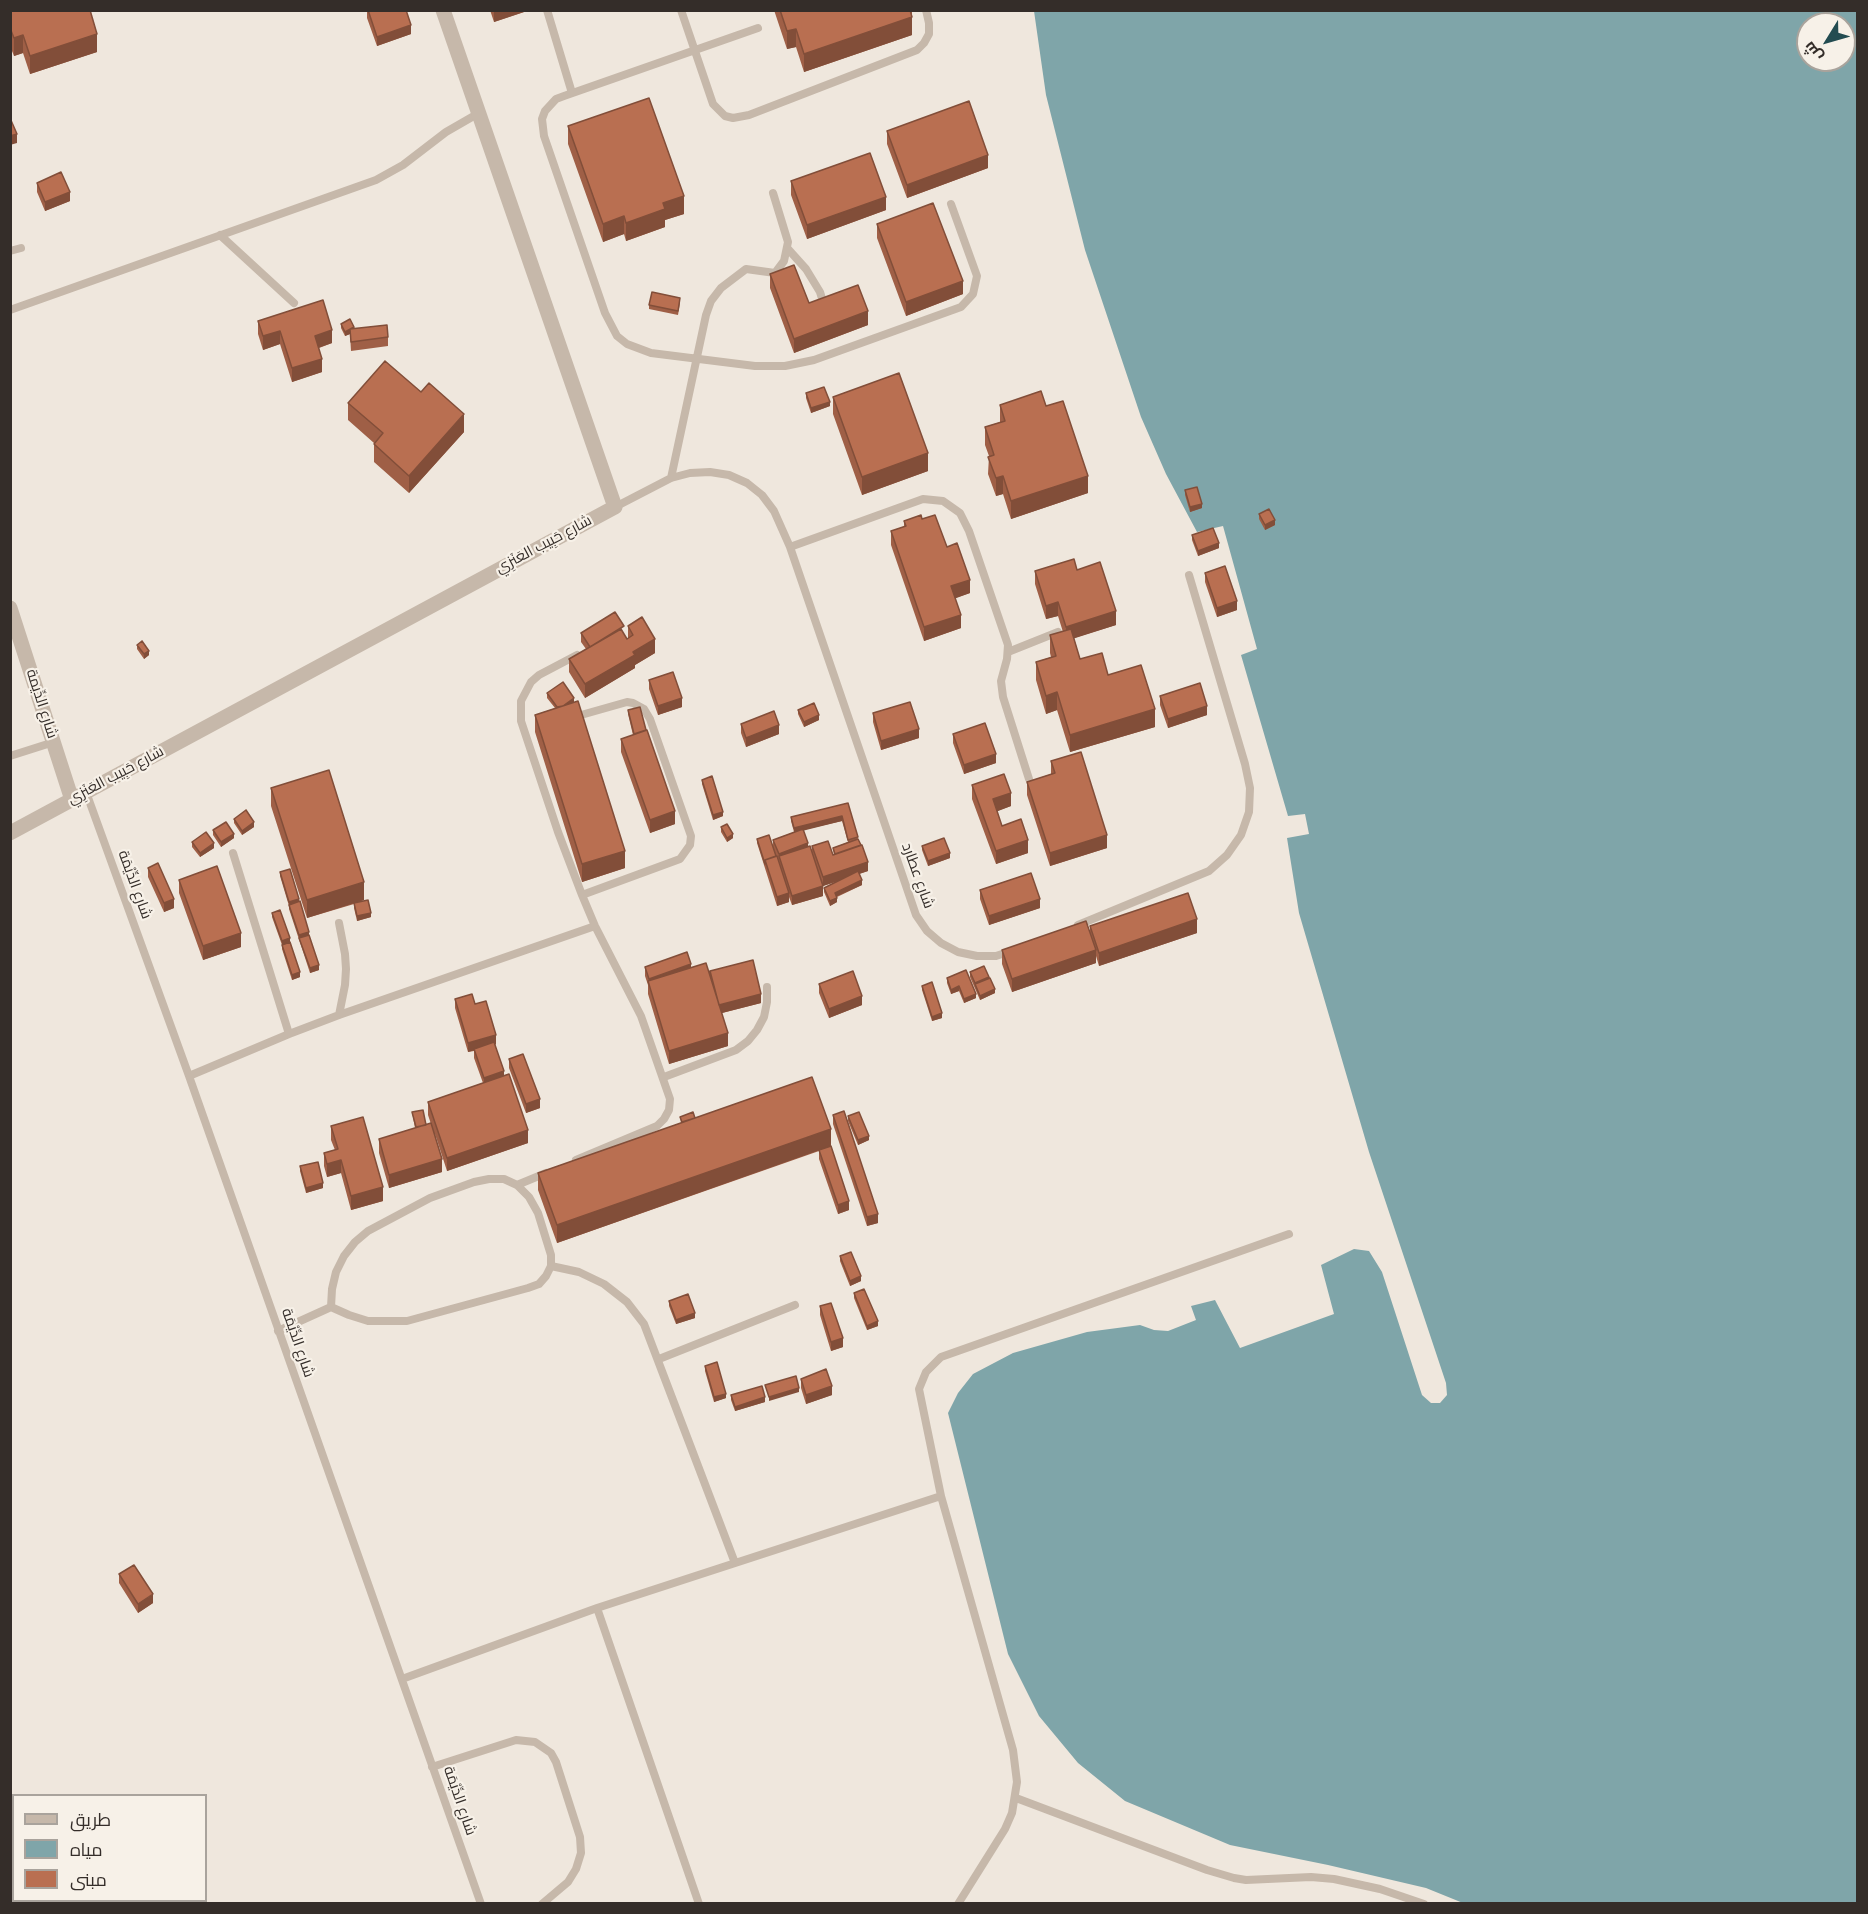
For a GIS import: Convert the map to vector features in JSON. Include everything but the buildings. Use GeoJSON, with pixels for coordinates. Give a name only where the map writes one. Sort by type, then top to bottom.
{"type":"FeatureCollection","features":[{"type":"Feature","properties":{"kind":"street"},"geometry":{"type":"LineString","coordinates":[[443,10],[615,507]]}},
{"type":"Feature","properties":{"kind":"street","name":"شارع حَبِيب العَنَزِي"},"geometry":{"type":"LineString","coordinates":[[10,832],[615,507]]}},
{"type":"Feature","properties":{"kind":"street","name":"شارع الدِّيمة"},"geometry":{"type":"LineString","coordinates":[[10,608],[54,742],[79,796]]}},
{"type":"Feature","properties":{"kind":"lane"},"geometry":{"type":"LineString","coordinates":[[547,10],[572,93]]}},
{"type":"Feature","properties":{"kind":"lane"},"geometry":{"type":"LineString","coordinates":[[681,10],[713,104],[725,116],[741,118],[916,50],[929,34],[930,23],[926,10]]}},
{"type":"Feature","properties":{"kind":"lane"},"geometry":{"type":"LineString","coordinates":[[758,28],[556,99],[542,119],[542,128],[610,325],[617,336],[638,350],[755,366],[800,364],[961,307],[974,294],[976,276],[951,204]]}},
{"type":"Feature","properties":{"kind":"lane"},"geometry":{"type":"LineString","coordinates":[[10,310],[390,173],[446,132],[479,113]]}},
{"type":"Feature","properties":{"kind":"lane"},"geometry":{"type":"LineString","coordinates":[[671,478],[708,307],[727,282],[747,269],[775,273],[782,267],[788,249],[773,193]]}},
{"type":"Feature","properties":{"kind":"lane"},"geometry":{"type":"LineString","coordinates":[[220,235],[294,303]]}},
{"type":"Feature","properties":{"kind":"lane"},"geometry":{"type":"LineString","coordinates":[[10,251],[21,248]]}},
{"type":"Feature","properties":{"kind":"lane"},"geometry":{"type":"LineString","coordinates":[[788,249],[810,274],[824,305]]}},
{"type":"Feature","properties":{"kind":"lane","name":"شارع عطارد"},"geometry":{"type":"LineString","coordinates":[[615,507],[671,478],[690,473],[710,472],[729,475],[747,483],[762,495],[774,511],[790,547],[916,915],[927,931],[941,944],[958,952],[976,956],[996,956],[1016,950]]}},
{"type":"Feature","properties":{"kind":"lane"},"geometry":{"type":"LineString","coordinates":[[790,547],[913,501],[923,499],[943,501],[960,513],[969,531],[1006,638],[1008,652],[1002,673],[1002,697],[1029,779]]}},
{"type":"Feature","properties":{"kind":"lane"},"geometry":{"type":"LineString","coordinates":[[1069,928],[1209,871],[1227,855],[1241,835],[1249,812],[1250,788],[1245,764],[1188,575]]}},
{"type":"Feature","properties":{"kind":"lane"},"geometry":{"type":"LineString","coordinates":[[1008,652],[1058,632]]}},
{"type":"Feature","properties":{"kind":"lane"},"geometry":{"type":"LineString","coordinates":[[571,1162],[657,1126],[669,1110],[670,1099],[664,1077],[632,996],[595,926],[582,895],[524,731],[520,711],[525,691],[531,682],[539,675],[580,654]]}},
{"type":"Feature","properties":{"kind":"lane"},"geometry":{"type":"LineString","coordinates":[[567,719],[627,702],[644,709],[650,719],[691,836],[690,845],[680,859],[582,895]]}},
{"type":"Feature","properties":{"kind":"lane"},"geometry":{"type":"LineString","coordinates":[[524,731],[534,728]]}},
{"type":"Feature","properties":{"kind":"lane"},"geometry":{"type":"LineString","coordinates":[[10,756],[54,742]]}},
{"type":"Feature","properties":{"kind":"lane","name":"شارع الدِّيْمَة"},"geometry":{"type":"LineString","coordinates":[[79,796],[189,1076],[481,1904]]}},
{"type":"Feature","properties":{"kind":"lane"},"geometry":{"type":"LineString","coordinates":[[233,853],[289,1034]]}},
{"type":"Feature","properties":{"kind":"lane"},"geometry":{"type":"LineString","coordinates":[[339,923],[346,969],[339,1015]]}},
{"type":"Feature","properties":{"kind":"lane"},"geometry":{"type":"LineString","coordinates":[[189,1076],[339,1015],[595,926]]}},
{"type":"Feature","properties":{"kind":"lane"},"geometry":{"type":"LineString","coordinates":[[664,1077],[736,1050],[748,1041],[758,1030],[764,1017],[767,987]]}},
{"type":"Feature","properties":{"kind":"lane"},"geometry":{"type":"LineString","coordinates":[[517,1185],[549,1171]]}},
{"type":"Feature","properties":{"kind":"lane"},"geometry":{"type":"LineString","coordinates":[[504,1179],[517,1185],[529,1197],[538,1212],[551,1255],[551,1266],[546,1276],[538,1284],[407,1322],[368,1321],[349,1316],[331,1307],[336,1272],[344,1256],[355,1242],[368,1231],[430,1198],[474,1182],[504,1179]]}},
{"type":"Feature","properties":{"kind":"lane"},"geometry":{"type":"LineString","coordinates":[[958,1904],[1005,1829],[1016,1798],[1017,1774],[1013,1750],[941,1496],[920,1389],[926,1372],[941,1357],[1289,1234]]}},
{"type":"Feature","properties":{"kind":"lane"},"geometry":{"type":"LineString","coordinates":[[551,1266],[579,1272],[604,1284],[627,1302],[644,1324],[735,1563]]}},
{"type":"Feature","properties":{"kind":"lane"},"geometry":{"type":"LineString","coordinates":[[659,1359],[795,1305]]}},
{"type":"Feature","properties":{"kind":"lane"},"geometry":{"type":"LineString","coordinates":[[278,1331],[331,1307]]}},
{"type":"Feature","properties":{"kind":"lane"},"geometry":{"type":"LineString","coordinates":[[402,1679],[597,1608],[941,1496]]}},
{"type":"Feature","properties":{"kind":"lane"},"geometry":{"type":"LineString","coordinates":[[597,1608],[699,1904]]}},
{"type":"Feature","properties":{"kind":"lane"},"geometry":{"type":"LineString","coordinates":[[432,1767],[516,1740],[535,1742],[551,1753],[580,1837],[581,1853],[576,1869],[568,1882],[542,1904]]}},
{"type":"Feature","properties":{"kind":"lane"},"geometry":{"type":"LineString","coordinates":[[1016,1798],[1234,1878],[1246,1880],[1311,1877],[1334,1879],[1380,1889],[1424,1904]]}},
{"type":"Feature","properties":{"kind":"lane"},"geometry":{"type":"LineString","coordinates":[[963,1896],[970,1904]]}},
{"type":"Feature","properties":{"kind":"water"},"geometry":{"type":"Polygon","coordinates":[[[1034,11],[1857,11],[1857,1903],[1463,1903],[1426,1888],[1230,1845],[1125,1801],[1078,1763],[1039,1716],[1008,1654],[948,1413],[958,1393],[973,1374],[1013,1353],[1087,1332],[1140,1325],[1154,1330],[1168,1331],[1196,1320],[1191,1306],[1215,1300],[1240,1348],[1334,1314],[1321,1265],[1354,1249],[1369,1251],[1382,1272],[1422,1395],[1431,1403],[1440,1403],[1447,1395],[1446,1383],[1369,1152],[1299,913],[1287,838],[1309,834],[1305,814],[1288,816],[1241,655],[1257,649],[1223,526],[1197,532],[1166,474],[1141,417],[1085,250],[1046,95],[1034,11]]]}}]}
